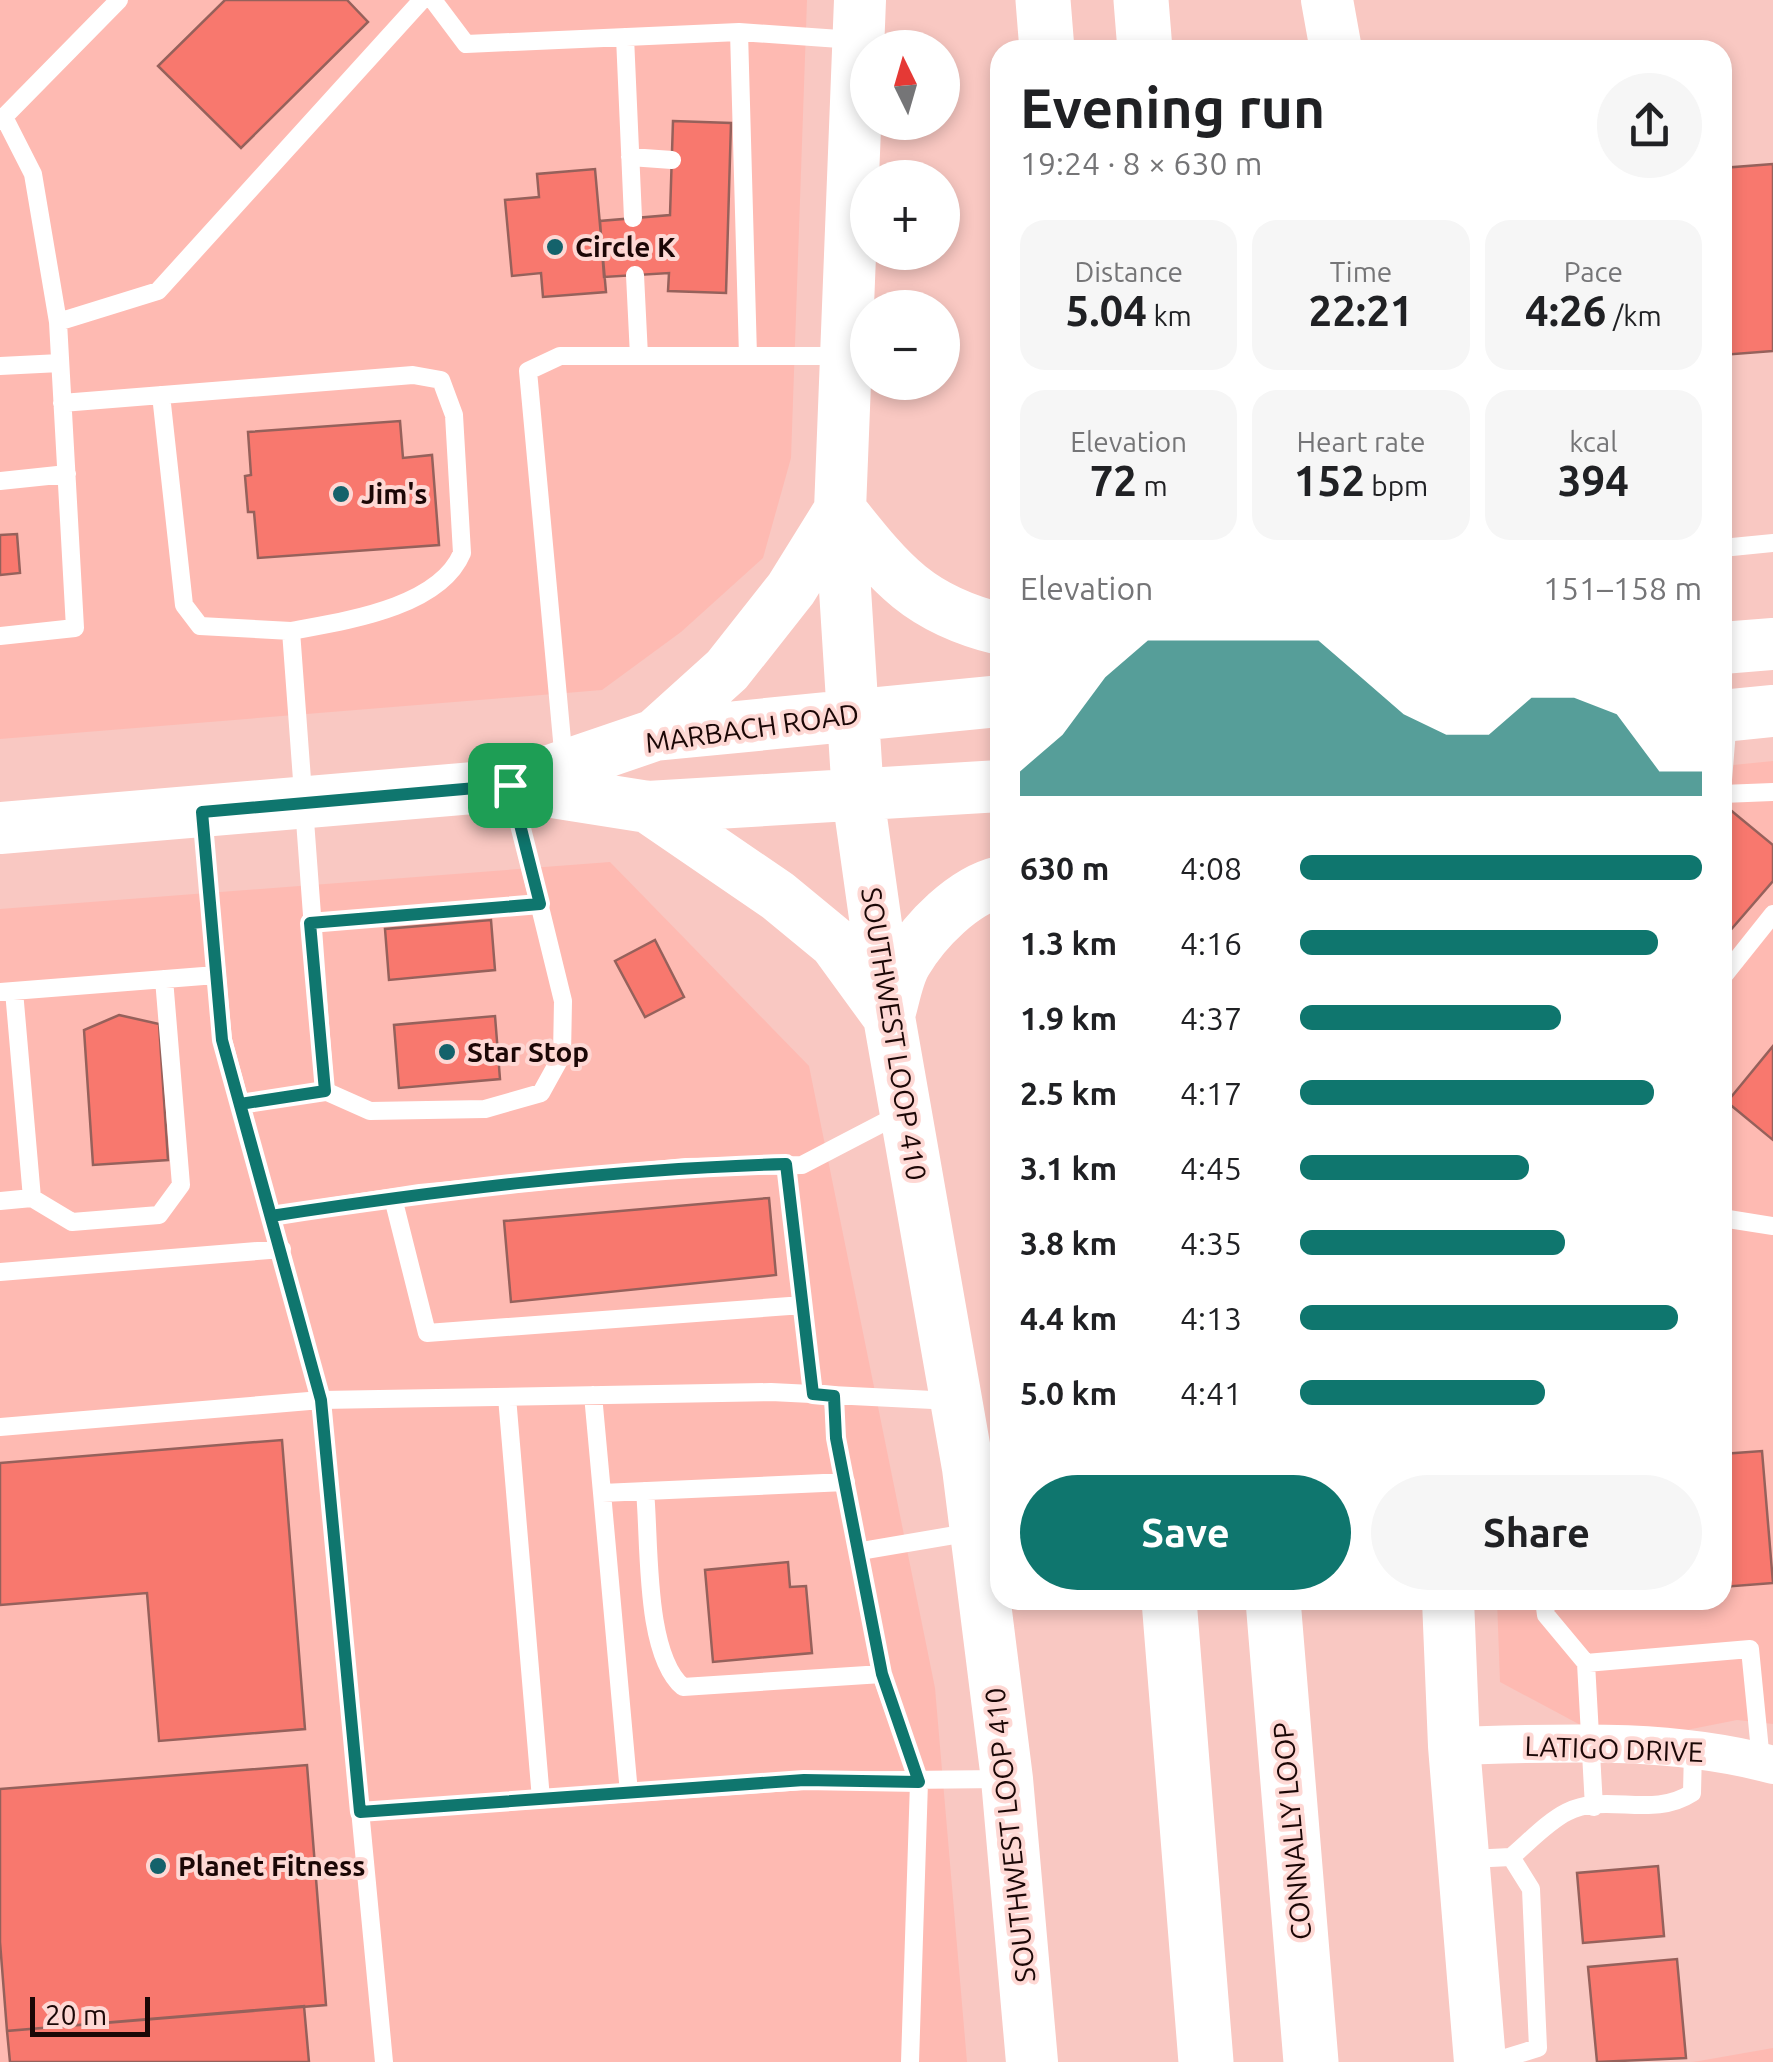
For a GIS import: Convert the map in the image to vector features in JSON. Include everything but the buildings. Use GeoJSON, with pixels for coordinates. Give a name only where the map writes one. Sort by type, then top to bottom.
{"type":"FeatureCollection","features":[{"type":"Feature","properties":{"kind":"highway"},"geometry":{"type":"LineString","coordinates":[[1043,0],[1045,40]]}},
{"type":"Feature","properties":{"kind":"highway"},"geometry":{"type":"LineString","coordinates":[[1141,0],[1144,40]]}},
{"type":"Feature","properties":{"kind":"highway"},"geometry":{"type":"LineString","coordinates":[[1168,0],[1168,40]]}},
{"type":"Feature","properties":{"kind":"highway"},"geometry":{"type":"LineString","coordinates":[[1171,1610],[1206,2062]]}},
{"type":"Feature","properties":{"kind":"highway","name":"CONNALLY LOOP"},"geometry":{"type":"LineString","coordinates":[[1274,1610],[1310,2062]]}},
{"type":"Feature","properties":{"kind":"main road"},"geometry":{"type":"LineString","coordinates":[[1328,0],[1334,40]]}},
{"type":"Feature","properties":{"kind":"main road","name":"SOUTHWEST LOOP 410"},"geometry":{"type":"LineString","coordinates":[[860,20],[840,510],[858,796],[888,1017],[976,1532],[1007,1779],[1032,2062]]}},
{"type":"Feature","properties":{"kind":"main road"},"geometry":{"type":"LineString","coordinates":[[655,736],[727,670],[791,589],[840,510],[884,564],[919,596],[955,618],[990,627]]}},
{"type":"Feature","properties":{"kind":"main road"},"geometry":{"type":"LineString","coordinates":[[1732,647],[1773,644]]}},
{"type":"Feature","properties":{"kind":"main road","name":"MARBACH ROAD"},"geometry":{"type":"LineString","coordinates":[[0,828],[510,785],[655,736],[990,702]]}},
{"type":"Feature","properties":{"kind":"main road","name":"MARBACH ROAD"},"geometry":{"type":"LineString","coordinates":[[510,785],[648,807],[990,787]]}},
{"type":"Feature","properties":{"kind":"main road"},"geometry":{"type":"LineString","coordinates":[[648,807],[778,896],[835,943],[888,1017]]}},
{"type":"Feature","properties":{"kind":"main road"},"geometry":{"type":"LineString","coordinates":[[888,1017],[904,964],[937,923],[964,899],[990,887]]}},
{"type":"Feature","properties":{"kind":"main road"},"geometry":{"type":"LineString","coordinates":[[1448,1610],[1454,1746],[1487,1859],[1480,2062]]}},
{"type":"Feature","properties":{"kind":"street","name":"LATIGO DRIVE"},"geometry":{"type":"LineString","coordinates":[[1454,1746],[1593,1742],[1693,1750],[1767,1763]]}},
{"type":"Feature","properties":{"kind":"lane"},"geometry":{"type":"LineString","coordinates":[[0,636],[75,628],[58,322],[33,174],[2,119],[118,0]]}},
{"type":"Feature","properties":{"kind":"lane"},"geometry":{"type":"LineString","coordinates":[[58,322],[158,291],[422,0]]}},
{"type":"Feature","properties":{"kind":"lane"},"geometry":{"type":"LineString","coordinates":[[433,0],[466,44],[739,32],[860,20]]}},
{"type":"Feature","properties":{"kind":"lane"},"geometry":{"type":"LineString","coordinates":[[739,32],[736,232],[748,356]]}},
{"type":"Feature","properties":{"kind":"lane"},"geometry":{"type":"LineString","coordinates":[[625,37],[633,218]]}},
{"type":"Feature","properties":{"kind":"lane"},"geometry":{"type":"LineString","coordinates":[[630,158],[672,160]]}},
{"type":"Feature","properties":{"kind":"lane"},"geometry":{"type":"LineString","coordinates":[[635,275],[639,356]]}},
{"type":"Feature","properties":{"kind":"lane"},"geometry":{"type":"LineString","coordinates":[[564,768],[528,371],[560,356],[846,356]]}},
{"type":"Feature","properties":{"kind":"lane"},"geometry":{"type":"LineString","coordinates":[[0,366],[60,363]]}},
{"type":"Feature","properties":{"kind":"lane"},"geometry":{"type":"LineString","coordinates":[[62,404],[413,375],[441,380],[454,415],[462,553],[454,573],[375,614],[291,631],[200,626],[184,605],[161,396]]}},
{"type":"Feature","properties":{"kind":"lane"},"geometry":{"type":"LineString","coordinates":[[0,481],[67,474]]}},
{"type":"Feature","properties":{"kind":"lane"},"geometry":{"type":"LineString","coordinates":[[1732,547],[1773,542]]}},
{"type":"Feature","properties":{"kind":"lane"},"geometry":{"type":"LineString","coordinates":[[291,631],[307,803],[310,923],[325,1091]]}},
{"type":"Feature","properties":{"kind":"lane"},"geometry":{"type":"LineString","coordinates":[[1732,751],[1741,714]]}},
{"type":"Feature","properties":{"kind":"lane"},"geometry":{"type":"LineString","coordinates":[[240,1104],[325,1091],[370,1111],[485,1110],[540,1093],[562,1055],[563,1001],[510,785]]}},
{"type":"Feature","properties":{"kind":"lane"},"geometry":{"type":"LineString","coordinates":[[1732,793],[1773,792]]}},
{"type":"Feature","properties":{"kind":"lane"},"geometry":{"type":"LineString","coordinates":[[202,812],[222,1040],[321,1400],[384,2062]]}},
{"type":"Feature","properties":{"kind":"lane"},"geometry":{"type":"LineString","coordinates":[[1732,966],[1773,913],[1758,899]]}},
{"type":"Feature","properties":{"kind":"lane"},"geometry":{"type":"LineString","coordinates":[[310,923],[540,904]]}},
{"type":"Feature","properties":{"kind":"lane"},"geometry":{"type":"LineString","coordinates":[[1732,951],[1739,957]]}},
{"type":"Feature","properties":{"kind":"lane"},"geometry":{"type":"LineString","coordinates":[[32,1198],[7,992],[216,976]]}},
{"type":"Feature","properties":{"kind":"lane"},"geometry":{"type":"LineString","coordinates":[[0,1201],[32,1198],[72,1222],[159,1216],[182,1185],[164,980]]}},
{"type":"Feature","properties":{"kind":"lane"},"geometry":{"type":"LineString","coordinates":[[271,1216],[420,1193],[686,1167],[802,1164],[905,1112]]}},
{"type":"Feature","properties":{"kind":"lane"},"geometry":{"type":"LineString","coordinates":[[786,1164],[813,1394]]}},
{"type":"Feature","properties":{"kind":"lane"},"geometry":{"type":"LineString","coordinates":[[393,1198],[427,1334],[803,1305]]}},
{"type":"Feature","properties":{"kind":"lane"},"geometry":{"type":"LineString","coordinates":[[1732,1220],[1773,1226]]}},
{"type":"Feature","properties":{"kind":"lane"},"geometry":{"type":"LineString","coordinates":[[0,1272],[282,1249]]}},
{"type":"Feature","properties":{"kind":"lane"},"geometry":{"type":"LineString","coordinates":[[0,1427],[321,1400],[813,1394],[956,1402]]}},
{"type":"Feature","properties":{"kind":"lane"},"geometry":{"type":"LineString","coordinates":[[593,1395],[628,1792]]}},
{"type":"Feature","properties":{"kind":"lane"},"geometry":{"type":"LineString","coordinates":[[508,1396],[541,1799]]}},
{"type":"Feature","properties":{"kind":"lane"},"geometry":{"type":"LineString","coordinates":[[834,1396],[882,1674],[919,1782],[910,2062]]}},
{"type":"Feature","properties":{"kind":"lane"},"geometry":{"type":"LineString","coordinates":[[602,1493],[846,1482]]}},
{"type":"Feature","properties":{"kind":"lane"},"geometry":{"type":"LineString","coordinates":[[646,1491],[659,1648],[668,1674],[683,1687],[882,1674]]}},
{"type":"Feature","properties":{"kind":"lane"},"geometry":{"type":"LineString","coordinates":[[860,1551],[976,1532]]}},
{"type":"Feature","properties":{"kind":"lane"},"geometry":{"type":"LineString","coordinates":[[1545,1610],[1546,1616],[1586,1663],[1594,1807]]}},
{"type":"Feature","properties":{"kind":"lane"},"geometry":{"type":"LineString","coordinates":[[1586,1663],[1750,1649],[1767,1763]]}},
{"type":"Feature","properties":{"kind":"lane"},"geometry":{"type":"LineString","coordinates":[[1492,2062],[1538,2048],[1531,1889],[1487,1859],[1566,1812],[1594,1807],[1674,1805],[1692,1793],[1693,1750]]}},
{"type":"Feature","properties":{"kind":"lane"},"geometry":{"type":"LineString","coordinates":[[360,1812],[804,1780],[1007,1779]]}},
{"type":"Feature","properties":{"kind":"shaded area"},"geometry":{"type":"Polygon","coordinates":[[[0,0],[807,0],[791,458],[763,558],[681,632],[602,690],[0,739],[0,0]]]}},
{"type":"Feature","properties":{"kind":"shaded area"},"geometry":{"type":"Polygon","coordinates":[[[1773,761],[1773,1724],[1737,1720],[1616,1744],[1500,1682],[1497,1610],[1732,1610],[1732,765],[1773,761]]]}},
{"type":"Feature","properties":{"kind":"shaded area"},"geometry":{"type":"Polygon","coordinates":[[[610,862],[809,1066],[935,1688],[967,2062],[0,2062],[0,909],[610,862]]]}},
{"type":"Feature","properties":{"kind":"shaded area"},"geometry":{"type":"Polygon","coordinates":[[[1773,2048],[1773,2062],[1691,2062],[1699,2061],[1773,2048]]]}},
{"type":"Feature","properties":{"kind":"place","name":"Circle K"},"geometry":{"type":"Point","coordinates":[555,247]}},
{"type":"Feature","properties":{"kind":"place","name":"Jim's"},"geometry":{"type":"Point","coordinates":[341,494]}},
{"type":"Feature","properties":{"kind":"place","name":"Star Stop"},"geometry":{"type":"Point","coordinates":[447,1052]}},
{"type":"Feature","properties":{"kind":"place","name":"Planet Fitness"},"geometry":{"type":"Point","coordinates":[158,1866]}},
{"type":"Feature","properties":{"kind":"route"},"geometry":{"type":"LineString","coordinates":[[510,785],[540,904],[310,923],[325,1091],[240,1104],[271,1216],[420,1193],[686,1167],[786,1164],[813,1394],[834,1396],[836,1438],[882,1674],[919,1782],[804,1780],[360,1812],[321,1400],[222,1040],[202,812],[510,785]]}}]}
